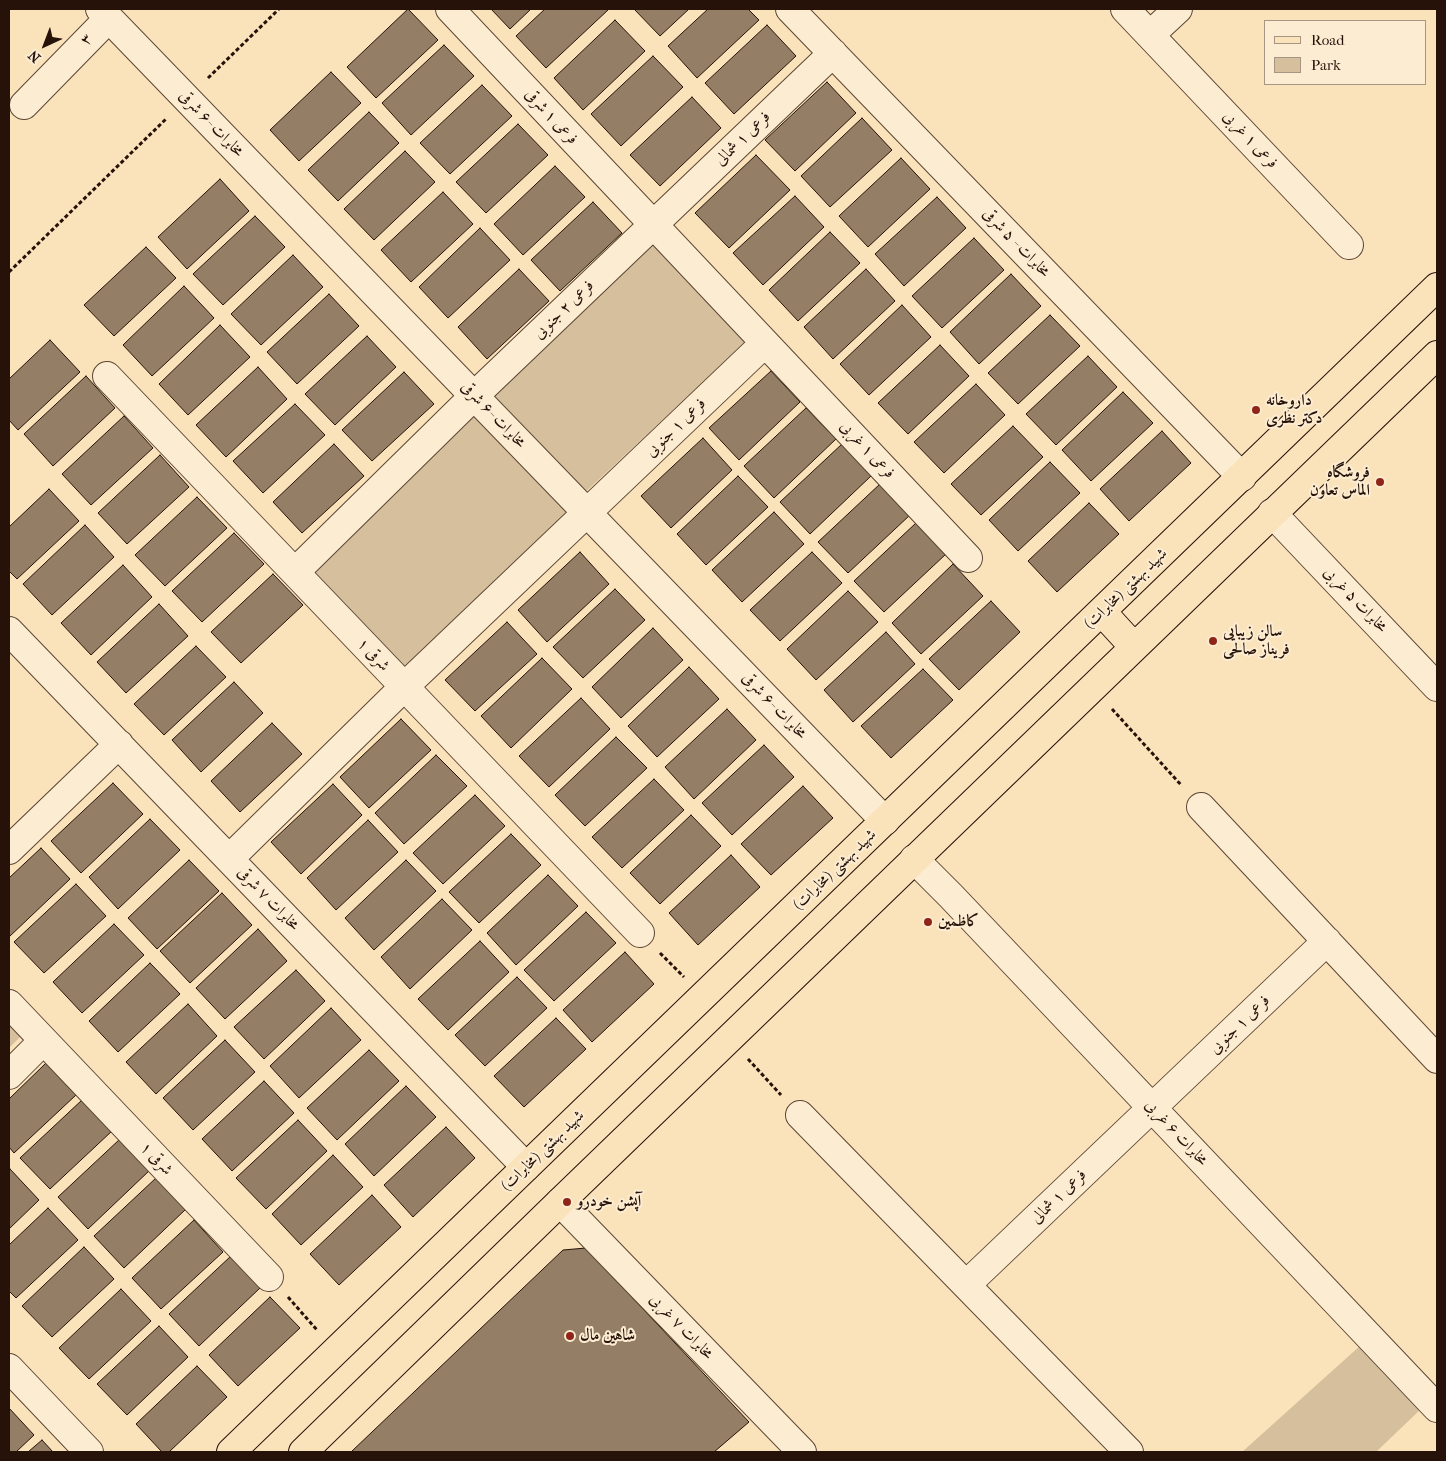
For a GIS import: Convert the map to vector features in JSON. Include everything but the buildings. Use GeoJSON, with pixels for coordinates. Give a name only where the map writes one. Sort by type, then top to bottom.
{"type":"FeatureCollection","features":[{"type":"Feature","properties":{"kind":"main road","name":"شهید بهشتی (مخابرات)"},"geometry":{"type":"LineString","coordinates":[[231,1452],[1437,287]]}},
{"type":"Feature","properties":{"kind":"main road"},"geometry":{"type":"LineString","coordinates":[[303,1452],[1437,355]]}},
{"type":"Feature","properties":{"kind":"main road"},"geometry":{"type":"LineString","coordinates":[[1102,612],[1134,647]]}},
{"type":"Feature","properties":{"kind":"street","name":"فرعی ۱ شرقی"},"geometry":{"type":"LineString","coordinates":[[450,9],[765,343]]}},
{"type":"Feature","properties":{"kind":"street","name":"مخابرات - ۵ شرقی"},"geometry":{"type":"LineString","coordinates":[[790,9],[1242,476]]}},
{"type":"Feature","properties":{"kind":"street"},"geometry":{"type":"LineString","coordinates":[[1126,9],[1150,35],[1178,9]]}},
{"type":"Feature","properties":{"kind":"street","name":"مخابرات -۶ شرقی"},"geometry":{"type":"LineString","coordinates":[[104,13],[885,821]]}},
{"type":"Feature","properties":{"kind":"street","name":"۳"},"geometry":{"type":"LineString","coordinates":[[24,105],[104,13]]}},
{"type":"Feature","properties":{"kind":"street","name":"فرعی ۱ غربی"},"geometry":{"type":"LineString","coordinates":[[1150,35],[1349,245]]}},
{"type":"Feature","properties":{"kind":"street","name":"فرعی ۱ شمالی"},"geometry":{"type":"LineString","coordinates":[[653,224],[833,53]]}},
{"type":"Feature","properties":{"kind":"street","name":"فرعی ۲ جنوبی"},"geometry":{"type":"LineString","coordinates":[[295,572],[653,224]]}},
{"type":"Feature","properties":{"kind":"street","name":"فرعی ۱ غربی"},"geometry":{"type":"LineString","coordinates":[[765,343],[968,558]]}},
{"type":"Feature","properties":{"kind":"street","name":"فرعی ۱ جنوبی"},"geometry":{"type":"LineString","coordinates":[[229,859],[404,687],[765,343]]}},
{"type":"Feature","properties":{"kind":"street","name":"شرقی ۱"},"geometry":{"type":"LineString","coordinates":[[107,376],[640,934]]}},
{"type":"Feature","properties":{"kind":"street","name":"مخابرات ۵ غربی"},"geometry":{"type":"LineString","coordinates":[[1272,513],[1437,687]]}},
{"type":"Feature","properties":{"kind":"street","name":"مخابرات ۷ شرقی"},"geometry":{"type":"LineString","coordinates":[[9,631],[526,1167]]}},
{"type":"Feature","properties":{"kind":"street"},"geometry":{"type":"LineString","coordinates":[[9,850],[119,744]]}},
{"type":"Feature","properties":{"kind":"street"},"geometry":{"type":"LineString","coordinates":[[1201,807],[1437,1060]]}},
{"type":"Feature","properties":{"kind":"street","name":"مخابرات ۶ غربی"},"geometry":{"type":"LineString","coordinates":[[914,860],[951,896],[1437,1408]]}},
{"type":"Feature","properties":{"kind":"street","name":"فرعی ۱ جنوبی"},"geometry":{"type":"LineString","coordinates":[[1152,1108],[1327,941]]}},
{"type":"Feature","properties":{"kind":"street","name":"شرقی ۱"},"geometry":{"type":"LineString","coordinates":[[9,1004],[269,1276]]}},
{"type":"Feature","properties":{"kind":"street"},"geometry":{"type":"LineString","coordinates":[[9,1075],[43,1041]]}},
{"type":"Feature","properties":{"kind":"street","name":"فرعی ۱ شمالی"},"geometry":{"type":"LineString","coordinates":[[966,1285],[1152,1108]]}},
{"type":"Feature","properties":{"kind":"street"},"geometry":{"type":"LineString","coordinates":[[800,1115],[1129,1452]]}},
{"type":"Feature","properties":{"kind":"street","name":"مخابرات ۷ غربی"},"geometry":{"type":"LineString","coordinates":[[560,1202],[802,1452]]}},
{"type":"Feature","properties":{"kind":"street"},"geometry":{"type":"LineString","coordinates":[[9,1368],[89,1452]]}},
{"type":"Feature","properties":{"kind":"path"},"geometry":{"type":"LineString","coordinates":[[9,272],[279,9]]}},
{"type":"Feature","properties":{"kind":"path"},"geometry":{"type":"LineString","coordinates":[[1092,688],[1201,807]]}},
{"type":"Feature","properties":{"kind":"path"},"geometry":{"type":"LineString","coordinates":[[640,934],[704,996]]}},
{"type":"Feature","properties":{"kind":"path"},"geometry":{"type":"LineString","coordinates":[[728,1039],[800,1115]]}},
{"type":"Feature","properties":{"kind":"path"},"geometry":{"type":"LineString","coordinates":[[269,1276],[336,1351]]}},
{"type":"Feature","properties":{"kind":"green space"},"geometry":{"type":"Polygon","coordinates":[[[656,242],[748,340],[580,497],[488,399],[656,242]]]}},
{"type":"Feature","properties":{"kind":"green space"},"geometry":{"type":"Polygon","coordinates":[[[477,412],[569,510],[402,668],[309,569],[477,412]]]}},
{"type":"Feature","properties":{"kind":"green space"},"geometry":{"type":"Polygon","coordinates":[[[9,1022],[22,1035],[9,1048],[9,1022]]]}},
{"type":"Feature","properties":{"kind":"green space"},"geometry":{"type":"Polygon","coordinates":[[[1361,1345],[1422,1408],[1376,1452],[1242,1452],[1361,1345]]]}},
{"type":"Feature","properties":{"kind":"place","name":"داروخانه دکتر نظری"},"geometry":{"type":"Point","coordinates":[1256,410]}},
{"type":"Feature","properties":{"kind":"place","name":"فروشگاه الماس تعاون"},"geometry":{"type":"Point","coordinates":[1380,482]}},
{"type":"Feature","properties":{"kind":"place","name":"سالن زیبایی فریناز صالحی"},"geometry":{"type":"Point","coordinates":[1213,641]}},
{"type":"Feature","properties":{"kind":"place","name":"کاظمین"},"geometry":{"type":"Point","coordinates":[928,922]}},
{"type":"Feature","properties":{"kind":"place","name":"آپشن خودرو"},"geometry":{"type":"Point","coordinates":[567,1202]}},
{"type":"Feature","properties":{"kind":"place","name":"شاهین مال"},"geometry":{"type":"Point","coordinates":[570,1336]}}]}
